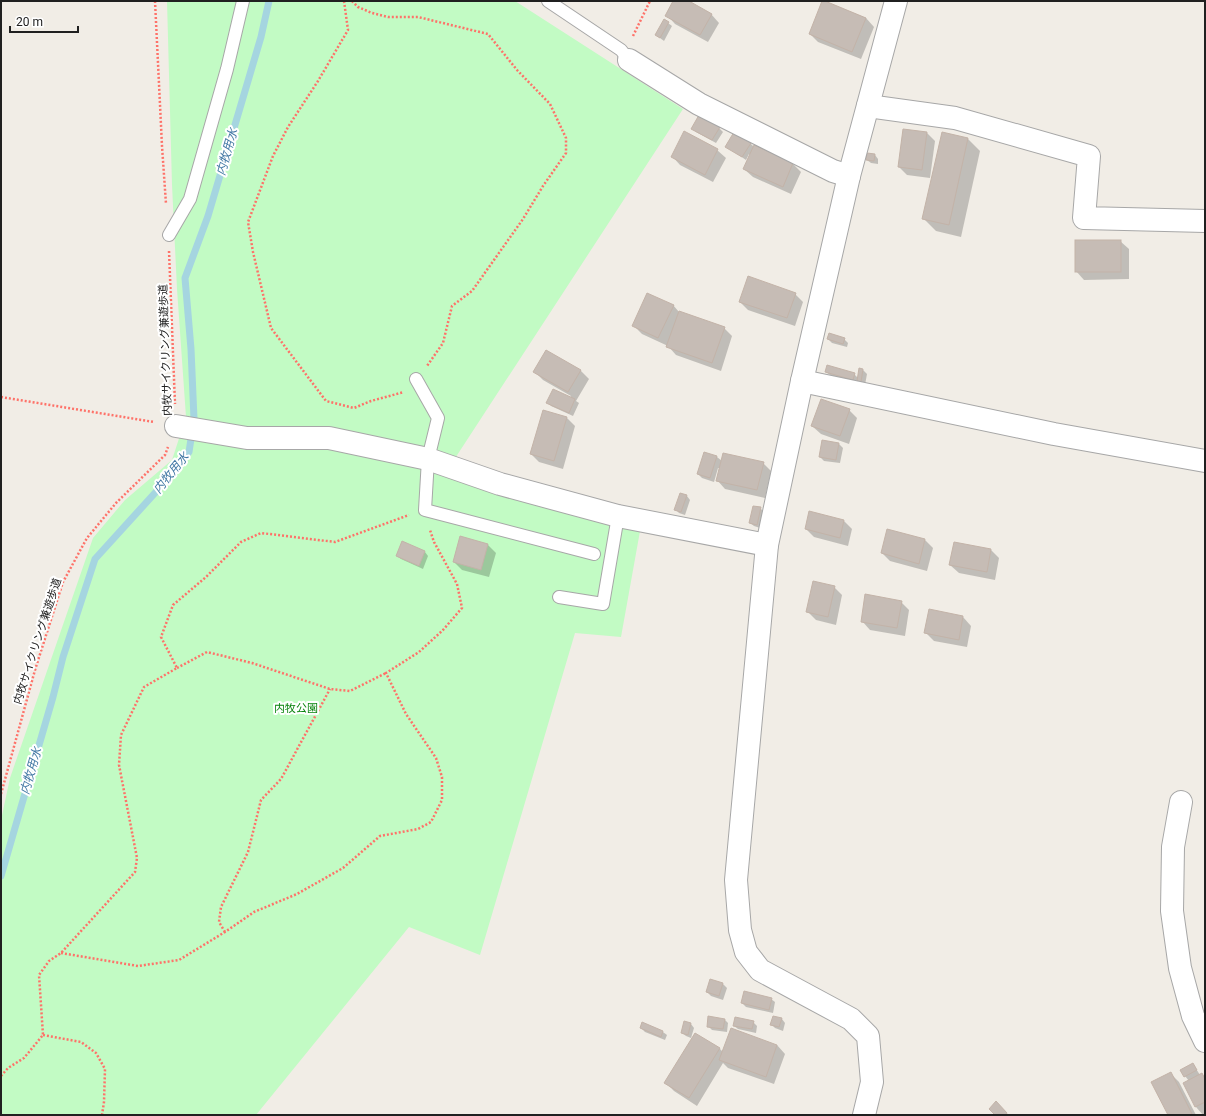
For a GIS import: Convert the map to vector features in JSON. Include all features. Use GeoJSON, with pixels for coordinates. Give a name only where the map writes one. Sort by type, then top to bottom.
{"type":"FeatureCollection","features":[{"type":"Feature","properties":{"kind":"street"},"geometry":{"type":"LineString","coordinates":[[864,1115],[872,1082],[868,1036],[851,1019],[760,970],[746,952],[740,930],[736,880],[767,544],[802,381],[849,176],[896,1]]}},
{"type":"Feature","properties":{"kind":"street"},"geometry":{"type":"LineString","coordinates":[[625,55],[699,104],[833,171],[849,176]]}},
{"type":"Feature","properties":{"kind":"street"},"geometry":{"type":"LineString","coordinates":[[868,106],[955,118],[1089,156],[1084,218],[1205,221]]}},
{"type":"Feature","properties":{"kind":"street"},"geometry":{"type":"LineString","coordinates":[[802,381],[1054,434],[1205,461]]}},
{"type":"Feature","properties":{"kind":"street"},"geometry":{"type":"LineString","coordinates":[[188,427],[246,438],[329,438],[428,459],[500,484],[618,516],[767,544]]}},
{"type":"Feature","properties":{"kind":"street"},"geometry":{"type":"LineString","coordinates":[[1181,802],[1173,847],[1172,911],[1180,968],[1193,1016],[1205,1041]]}},
{"type":"Feature","properties":{"kind":"lane"},"geometry":{"type":"LineString","coordinates":[[169,235],[190,200],[227,69],[243,1]]}},
{"type":"Feature","properties":{"kind":"lane"},"geometry":{"type":"LineString","coordinates":[[548,1],[625,55]]}},
{"type":"Feature","properties":{"kind":"lane"},"geometry":{"type":"LineString","coordinates":[[416,379],[438,418],[428,459],[425,510],[594,554]]}},
{"type":"Feature","properties":{"kind":"lane"},"geometry":{"type":"LineString","coordinates":[[559,597],[603,604],[618,516]]}},
{"type":"Feature","properties":{"kind":"path","name":"内牧サイクリング兼遊歩道"},"geometry":{"type":"LineString","coordinates":[[1,794],[34,670],[63,582],[87,538],[116,502],[165,455],[188,427],[169,235],[162,146],[155,1]]}},
{"type":"Feature","properties":{"kind":"path"},"geometry":{"type":"LineString","coordinates":[[344,1],[348,30],[318,81],[288,127],[273,156],[248,222],[253,252],[271,328],[326,401],[354,408],[371,400],[405,391],[432,361],[443,343],[452,306],[472,291],[523,219],[543,186],[566,153],[566,138],[550,104],[517,70],[488,34],[418,16],[388,16],[372,13],[358,7],[352,1]]}},
{"type":"Feature","properties":{"kind":"path"},"geometry":{"type":"LineString","coordinates":[[625,55],[650,1]]}},
{"type":"Feature","properties":{"kind":"path"},"geometry":{"type":"LineString","coordinates":[[1,397],[188,427]]}},
{"type":"Feature","properties":{"kind":"path"},"geometry":{"type":"LineString","coordinates":[[1,1076],[8,1068],[24,1058],[43,1035],[39,975],[49,961],[61,953],[135,872],[137,858],[119,765],[121,736],[144,687],[207,652],[252,663],[330,690],[350,691],[386,673],[418,652],[443,630],[462,608],[457,584],[434,542],[425,510],[335,542],[261,533],[241,542],[206,577],[173,605],[161,637],[177,668]]}},
{"type":"Feature","properties":{"kind":"path"},"geometry":{"type":"LineString","coordinates":[[61,953],[138,966],[178,960],[225,932],[254,912],[296,894],[343,868],[380,836],[418,829],[431,822],[442,800],[442,777],[436,758],[406,714],[386,673]]}},
{"type":"Feature","properties":{"kind":"path"},"geometry":{"type":"LineString","coordinates":[[225,932],[219,922],[221,907],[248,852],[261,800],[281,779],[330,690]]}},
{"type":"Feature","properties":{"kind":"path"},"geometry":{"type":"LineString","coordinates":[[43,1035],[81,1042],[96,1053],[105,1069],[102,1115]]}},
{"type":"Feature","properties":{"kind":"green space","name":"内牧公園"},"geometry":{"type":"Polygon","coordinates":[[[167,1],[515,1],[683,109],[450,466],[642,520],[621,637],[575,633],[480,955],[409,927],[256,1115],[1,1115],[1,820],[10,778],[93,538],[125,500],[172,460],[186,417],[177,289],[172,185],[167,1]]]}},
{"type":"Feature","properties":{"kind":"building"},"geometry":{"type":"Polygon","coordinates":[[[673,1],[689,1],[712,14],[700,35],[665,16],[673,1]]]}},
{"type":"Feature","properties":{"kind":"building"},"geometry":{"type":"Polygon","coordinates":[[[822,1],[866,18],[852,52],[809,34],[822,1]]]}},
{"type":"Feature","properties":{"kind":"building"},"geometry":{"type":"Polygon","coordinates":[[[664,19],[669,22],[660,38],[655,35],[664,19]]]}},
{"type":"Feature","properties":{"kind":"building"},"geometry":{"type":"Polygon","coordinates":[[[699,115],[720,127],[712,140],[691,129],[699,115]]]}},
{"type":"Feature","properties":{"kind":"building"},"geometry":{"type":"Polygon","coordinates":[[[903,129],[927,132],[922,170],[898,167],[903,129]]]}},
{"type":"Feature","properties":{"kind":"building"},"geometry":{"type":"Polygon","coordinates":[[[684,131],[718,149],[705,175],[671,157],[684,131]]]}},
{"type":"Feature","properties":{"kind":"building"},"geometry":{"type":"Polygon","coordinates":[[[734,132],[751,143],[742,157],[725,147],[734,132]]]}},
{"type":"Feature","properties":{"kind":"building"},"geometry":{"type":"Polygon","coordinates":[[[942,132],[968,138],[949,225],[922,219],[942,132]]]}},
{"type":"Feature","properties":{"kind":"building"},"geometry":{"type":"Polygon","coordinates":[[[754,145],[793,163],[783,187],[743,169],[754,145]]]}},
{"type":"Feature","properties":{"kind":"building"},"geometry":{"type":"Polygon","coordinates":[[[867,153],[875,154],[874,161],[866,160],[867,153]]]}},
{"type":"Feature","properties":{"kind":"building"},"geometry":{"type":"Polygon","coordinates":[[[1075,240],[1121,240],[1121,272],[1075,272],[1075,240]]]}},
{"type":"Feature","properties":{"kind":"building"},"geometry":{"type":"Polygon","coordinates":[[[748,276],[796,293],[787,318],[739,302],[748,276]]]}},
{"type":"Feature","properties":{"kind":"building"},"geometry":{"type":"Polygon","coordinates":[[[647,293],[674,305],[658,338],[632,326],[647,293]]]}},
{"type":"Feature","properties":{"kind":"building"},"geometry":{"type":"Polygon","coordinates":[[[679,311],[725,327],[712,363],[666,347],[679,311]]]}},
{"type":"Feature","properties":{"kind":"building"},"geometry":{"type":"Polygon","coordinates":[[[829,333],[845,338],[843,344],[827,339],[829,333]]]}},
{"type":"Feature","properties":{"kind":"building"},"geometry":{"type":"Polygon","coordinates":[[[546,350],[581,370],[568,392],[533,372],[546,350]]]}},
{"type":"Feature","properties":{"kind":"building"},"geometry":{"type":"Polygon","coordinates":[[[827,365],[855,373],[853,380],[825,372],[827,365]]]}},
{"type":"Feature","properties":{"kind":"building"},"geometry":{"type":"Polygon","coordinates":[[[859,368],[863,369],[861,382],[857,381],[859,368]]]}},
{"type":"Feature","properties":{"kind":"building"},"geometry":{"type":"Polygon","coordinates":[[[553,389],[575,399],[569,413],[546,403],[553,389]]]}},
{"type":"Feature","properties":{"kind":"building"},"geometry":{"type":"Polygon","coordinates":[[[821,399],[850,409],[840,436],[811,426],[821,399]]]}},
{"type":"Feature","properties":{"kind":"building"},"geometry":{"type":"Polygon","coordinates":[[[543,410],[567,417],[554,461],[530,454],[543,410]]]}},
{"type":"Feature","properties":{"kind":"building"},"geometry":{"type":"Polygon","coordinates":[[[822,440],[839,443],[836,460],[819,457],[822,440]]]}},
{"type":"Feature","properties":{"kind":"building"},"geometry":{"type":"Polygon","coordinates":[[[704,452],[717,456],[710,478],[697,474],[704,452]]]}},
{"type":"Feature","properties":{"kind":"building"},"geometry":{"type":"Polygon","coordinates":[[[723,453],[764,462],[757,490],[716,481],[723,453]]]}},
{"type":"Feature","properties":{"kind":"building"},"geometry":{"type":"Polygon","coordinates":[[[680,493],[687,495],[681,512],[674,510],[680,493]]]}},
{"type":"Feature","properties":{"kind":"building"},"geometry":{"type":"Polygon","coordinates":[[[753,506],[761,507],[757,525],[749,523],[753,506]]]}},
{"type":"Feature","properties":{"kind":"building"},"geometry":{"type":"Polygon","coordinates":[[[809,511],[844,520],[840,538],[805,529],[809,511]]]}},
{"type":"Feature","properties":{"kind":"building"},"geometry":{"type":"Polygon","coordinates":[[[887,529],[925,539],[919,564],[881,553],[887,529]]]}},
{"type":"Feature","properties":{"kind":"building"},"geometry":{"type":"Polygon","coordinates":[[[460,536],[488,544],[481,570],[453,562],[460,536]]]}},
{"type":"Feature","properties":{"kind":"building"},"geometry":{"type":"Polygon","coordinates":[[[402,541],[425,551],[419,566],[396,556],[402,541]]]}},
{"type":"Feature","properties":{"kind":"building"},"geometry":{"type":"Polygon","coordinates":[[[954,542],[991,549],[987,572],[949,565],[954,542]]]}},
{"type":"Feature","properties":{"kind":"building"},"geometry":{"type":"Polygon","coordinates":[[[813,581],[835,586],[828,617],[806,612],[813,581]]]}},
{"type":"Feature","properties":{"kind":"building"},"geometry":{"type":"Polygon","coordinates":[[[865,594],[902,601],[897,628],[861,622],[865,594]]]}},
{"type":"Feature","properties":{"kind":"building"},"geometry":{"type":"Polygon","coordinates":[[[929,609],[963,616],[959,640],[924,633],[929,609]]]}},
{"type":"Feature","properties":{"kind":"building"},"geometry":{"type":"Polygon","coordinates":[[[710,979],[723,983],[719,996],[706,992],[710,979]]]}},
{"type":"Feature","properties":{"kind":"building"},"geometry":{"type":"Polygon","coordinates":[[[744,991],[772,998],[769,1010],[741,1003],[744,991]]]}},
{"type":"Feature","properties":{"kind":"building"},"geometry":{"type":"Polygon","coordinates":[[[708,1016],[725,1019],[723,1029],[707,1027],[708,1016]]]}},
{"type":"Feature","properties":{"kind":"building"},"geometry":{"type":"Polygon","coordinates":[[[773,1016],[782,1018],[779,1027],[770,1025],[773,1016]]]}},
{"type":"Feature","properties":{"kind":"building"},"geometry":{"type":"Polygon","coordinates":[[[735,1017],[754,1021],[752,1029],[733,1026],[735,1017]]]}},
{"type":"Feature","properties":{"kind":"building"},"geometry":{"type":"Polygon","coordinates":[[[684,1021],[691,1023],[688,1035],[681,1033],[684,1021]]]}},
{"type":"Feature","properties":{"kind":"building"},"geometry":{"type":"Polygon","coordinates":[[[642,1022],[663,1031],[661,1037],[640,1028],[642,1022]]]}},
{"type":"Feature","properties":{"kind":"building"},"geometry":{"type":"Polygon","coordinates":[[[731,1028],[777,1045],[766,1077],[719,1060],[731,1028]]]}},
{"type":"Feature","properties":{"kind":"building"},"geometry":{"type":"Polygon","coordinates":[[[695,1033],[720,1048],[689,1098],[664,1083],[695,1033]]]}},
{"type":"Feature","properties":{"kind":"building"},"geometry":{"type":"Polygon","coordinates":[[[1193,1063],[1197,1070],[1184,1077],[1180,1070],[1193,1063]]]}},
{"type":"Feature","properties":{"kind":"building"},"geometry":{"type":"Polygon","coordinates":[[[1171,1072],[1192,1114],[1168,1115],[1151,1082],[1171,1072]]]}},
{"type":"Feature","properties":{"kind":"building"},"geometry":{"type":"Polygon","coordinates":[[[1202,1073],[1205,1079],[1205,1102],[1195,1107],[1183,1083],[1202,1073]]]}},
{"type":"Feature","properties":{"kind":"building"},"geometry":{"type":"Polygon","coordinates":[[[996,1101],[1007,1113],[1006,1115],[995,1115],[989,1109],[996,1101]]]}},
{"type":"Feature","properties":{"kind":"waterway","name":"内牧用水"},"geometry":{"type":"LineString","coordinates":[[1,876],[53,697],[63,657],[95,559],[174,472],[189,452],[194,419],[191,349],[185,278],[208,216],[261,37],[269,1]]}}]}
